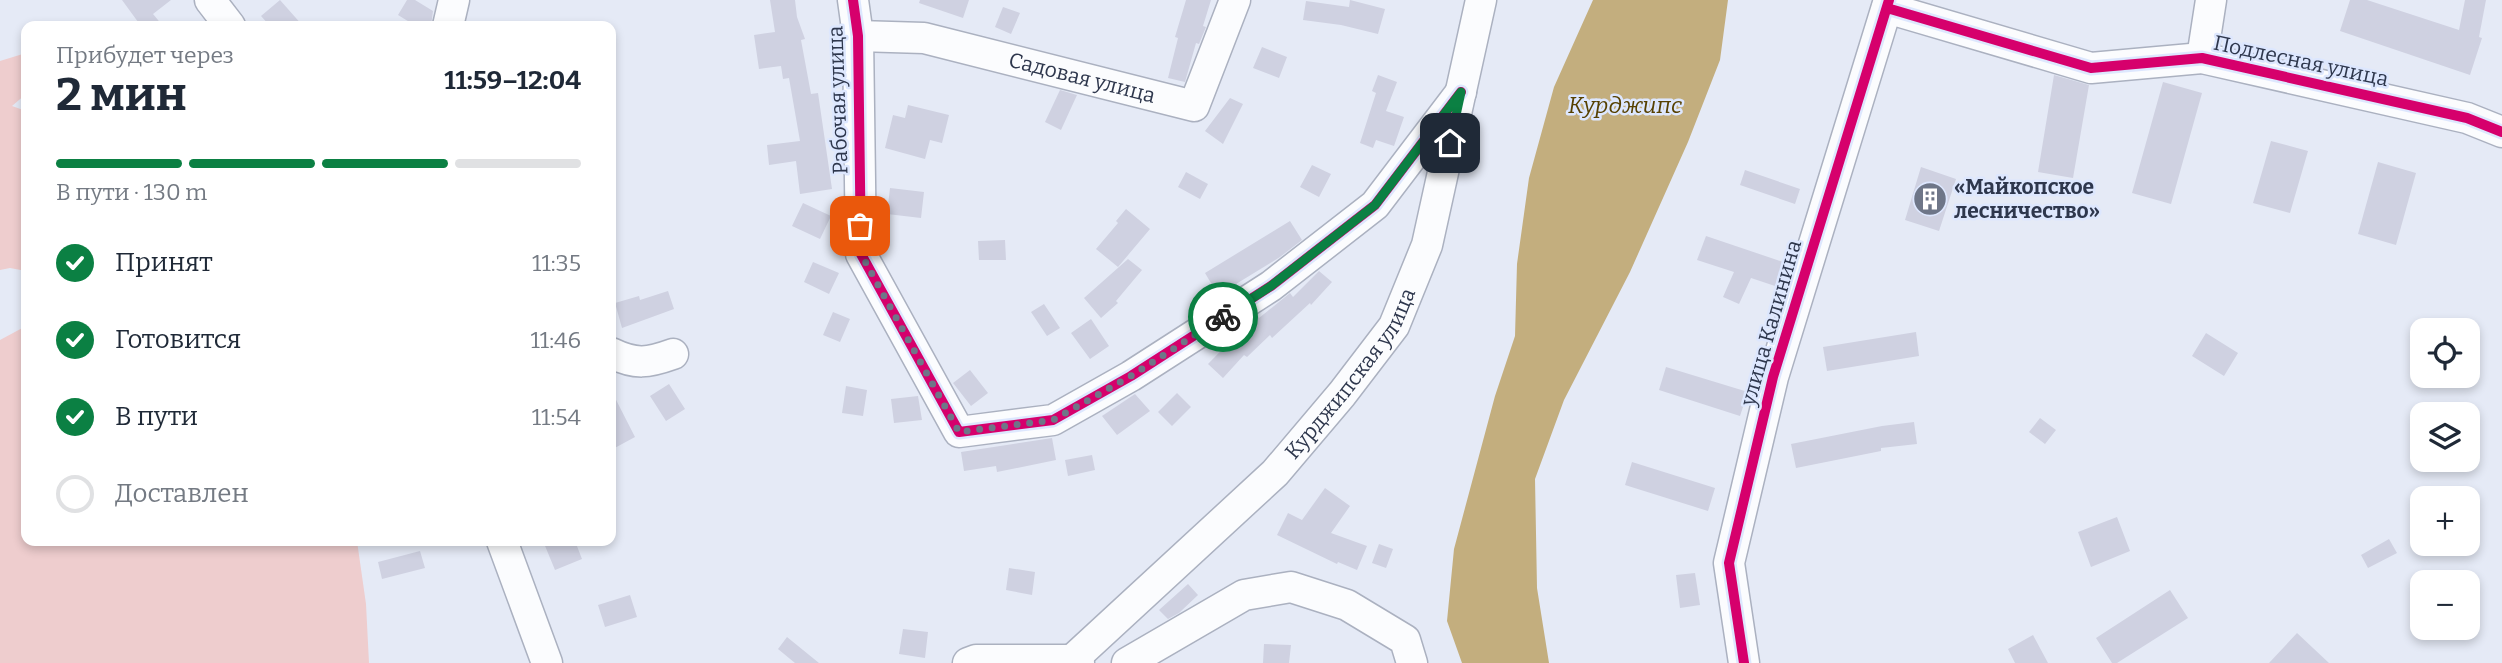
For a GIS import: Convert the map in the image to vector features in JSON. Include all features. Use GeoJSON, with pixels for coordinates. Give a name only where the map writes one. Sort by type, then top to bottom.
{"type":"FeatureCollection","features":[{"type":"Feature","properties":{"kind":"street"},"geometry":{"type":"LineString","coordinates":[[210,0],[226,21]]}},
{"type":"Feature","properties":{"kind":"street"},"geometry":{"type":"LineString","coordinates":[[449,21],[454,0]]}},
{"type":"Feature","properties":{"kind":"street","name":"Рабочая улица"},"geometry":{"type":"LineString","coordinates":[[853,0],[858,36],[861,254],[959,432],[1053,420],[1131,376],[1271,286],[1375,205],[1461,92]]}},
{"type":"Feature","properties":{"kind":"street","name":"Садовая улица"},"geometry":{"type":"LineString","coordinates":[[858,36],[923,38],[1194,106],[1235,0]]}},
{"type":"Feature","properties":{"kind":"street","name":"Курджипская улица"},"geometry":{"type":"LineString","coordinates":[[968,663],[976,660],[1073,662],[1276,473],[1342,394],[1394,326],[1427,245],[1481,0]]}},
{"type":"Feature","properties":{"kind":"street"},"geometry":{"type":"LineString","coordinates":[[2202,58],[2211,0]]}},
{"type":"Feature","properties":{"kind":"street","name":"Подлесная улица"},"geometry":{"type":"LineString","coordinates":[[1888,4],[2091,68],[2202,58],[2467,118],[2502,132]]}},
{"type":"Feature","properties":{"kind":"street","name":"улица Калинина"},"geometry":{"type":"LineString","coordinates":[[1744,663],[1729,563],[1773,377],[1888,4]]}},
{"type":"Feature","properties":{"kind":"street"},"geometry":{"type":"LineString","coordinates":[[616,356],[649,363],[673,354]]}},
{"type":"Feature","properties":{"kind":"street"},"geometry":{"type":"LineString","coordinates":[[504,546],[547,663]]}},
{"type":"Feature","properties":{"kind":"street"},"geometry":{"type":"LineString","coordinates":[[1127,663],[1244,595],[1291,587],[1347,605],[1405,640],[1412,663]]}},
{"type":"Feature","properties":{"kind":"shaded area"},"geometry":{"type":"Polygon","coordinates":[[[21,55],[21,98],[12,106],[21,109],[21,270],[0,270],[0,61],[21,55]]]}},
{"type":"Feature","properties":{"kind":"shaded area"},"geometry":{"type":"Polygon","coordinates":[[[21,329],[21,546],[358,546],[366,604],[369,663],[0,663],[0,340],[21,329]]]}},
{"type":"Feature","properties":{"kind":"water","name":"Курджипс"},"geometry":{"type":"Polygon","coordinates":[[[1593,0],[1728,0],[1720,60],[1688,142],[1630,272],[1564,400],[1535,479],[1537,588],[1549,663],[1462,663],[1447,621],[1454,549],[1495,396],[1515,336],[1517,264],[1529,178],[1554,87],[1593,0]]]}},
{"type":"Feature","properties":{"kind":"building"},"geometry":{"type":"Polygon","coordinates":[[[122,0],[171,0],[153,14],[159,21],[137,21],[122,0]]]}},
{"type":"Feature","properties":{"kind":"building"},"geometry":{"type":"Polygon","coordinates":[[[280,0],[299,21],[266,21],[261,16],[280,0]]]}},
{"type":"Feature","properties":{"kind":"building"},"geometry":{"type":"Polygon","coordinates":[[[407,0],[415,0],[433,11],[432,21],[408,21],[398,15],[407,0]]]}},
{"type":"Feature","properties":{"kind":"building"},"geometry":{"type":"Polygon","coordinates":[[[770,0],[795,0],[797,17],[805,39],[801,40],[811,94],[818,93],[832,189],[800,194],[796,161],[769,165],[767,145],[800,141],[789,78],[783,79],[781,66],[759,69],[754,35],[775,32],[770,0]]]}},
{"type":"Feature","properties":{"kind":"building"},"geometry":{"type":"Polygon","coordinates":[[[920,0],[969,0],[963,18],[919,3],[920,0]]]}},
{"type":"Feature","properties":{"kind":"building"},"geometry":{"type":"Polygon","coordinates":[[[1186,0],[1211,0],[1203,26],[1206,27],[1199,44],[1196,43],[1185,82],[1168,78],[1178,38],[1175,37],[1186,0]]]}},
{"type":"Feature","properties":{"kind":"building"},"geometry":{"type":"Polygon","coordinates":[[[1350,0],[1385,9],[1378,34],[1303,20],[1306,1],[1349,7],[1350,0]]]}},
{"type":"Feature","properties":{"kind":"building"},"geometry":{"type":"Polygon","coordinates":[[[2350,0],[2367,0],[2459,30],[2465,0],[2486,0],[2479,37],[2482,38],[2470,75],[2340,31],[2350,0]]]}},
{"type":"Feature","properties":{"kind":"building"},"geometry":{"type":"Polygon","coordinates":[[[1003,7],[1020,13],[1011,34],[995,27],[1003,7]]]}},
{"type":"Feature","properties":{"kind":"building"},"geometry":{"type":"Polygon","coordinates":[[[1262,47],[1287,57],[1279,78],[1253,68],[1262,47]]]}},
{"type":"Feature","properties":{"kind":"building"},"geometry":{"type":"Polygon","coordinates":[[[1378,75],[1397,82],[1386,111],[1404,117],[1394,146],[1376,140],[1373,148],[1360,143],[1376,93],[1372,91],[1378,75]]]}},
{"type":"Feature","properties":{"kind":"building"},"geometry":{"type":"Polygon","coordinates":[[[2054,75],[2089,85],[2073,178],[2038,172],[2054,75]]]}},
{"type":"Feature","properties":{"kind":"building"},"geometry":{"type":"Polygon","coordinates":[[[2163,82],[2202,93],[2171,204],[2132,193],[2163,82]]]}},
{"type":"Feature","properties":{"kind":"building"},"geometry":{"type":"Polygon","coordinates":[[[1060,90],[1077,95],[1061,130],[1045,122],[1060,90]]]}},
{"type":"Feature","properties":{"kind":"building"},"geometry":{"type":"Polygon","coordinates":[[[1230,98],[1243,104],[1223,144],[1205,131],[1230,98]]]}},
{"type":"Feature","properties":{"kind":"building"},"geometry":{"type":"Polygon","coordinates":[[[908,105],[949,115],[942,143],[930,140],[925,159],[885,148],[893,115],[905,118],[908,105]]]}},
{"type":"Feature","properties":{"kind":"building"},"geometry":{"type":"Polygon","coordinates":[[[2271,141],[2308,151],[2290,213],[2253,203],[2271,141]]]}},
{"type":"Feature","properties":{"kind":"building"},"geometry":{"type":"Polygon","coordinates":[[[2378,162],[2416,173],[2396,245],[2358,234],[2378,162]]]}},
{"type":"Feature","properties":{"kind":"building"},"geometry":{"type":"Polygon","coordinates":[[[1312,165],[1331,174],[1319,197],[1300,187],[1312,165]]]}},
{"type":"Feature","properties":{"kind":"building","name":"«Майкопское лесничество»"},"geometry":{"type":"Polygon","coordinates":[[[1921,167],[1956,179],[1939,231],[1905,220],[1921,167]]]}},
{"type":"Feature","properties":{"kind":"building"},"geometry":{"type":"Polygon","coordinates":[[[1745,170],[1800,189],[1795,204],[1740,185],[1745,170]]]}},
{"type":"Feature","properties":{"kind":"building"},"geometry":{"type":"Polygon","coordinates":[[[1186,172],[1208,184],[1200,199],[1178,187],[1186,172]]]}},
{"type":"Feature","properties":{"kind":"building"},"geometry":{"type":"Polygon","coordinates":[[[890,188],[924,192],[921,218],[887,214],[890,188]]]}},
{"type":"Feature","properties":{"kind":"building"},"geometry":{"type":"Polygon","coordinates":[[[803,203],[831,216],[820,239],[792,226],[803,203]]]}},
{"type":"Feature","properties":{"kind":"building"},"geometry":{"type":"Polygon","coordinates":[[[1126,209],[1150,229],[1118,267],[1096,249],[1126,209]]]}},
{"type":"Feature","properties":{"kind":"building"},"geometry":{"type":"Polygon","coordinates":[[[1290,221],[1302,240],[1280,257],[1218,295],[1205,273],[1290,221]]]}},
{"type":"Feature","properties":{"kind":"building"},"geometry":{"type":"Polygon","coordinates":[[[1706,236],[1786,263],[1778,287],[1751,278],[1739,304],[1723,297],[1734,272],[1697,260],[1706,236]]]}},
{"type":"Feature","properties":{"kind":"building"},"geometry":{"type":"Polygon","coordinates":[[[1005,240],[1006,260],[979,260],[978,241],[1005,240]]]}},
{"type":"Feature","properties":{"kind":"building"},"geometry":{"type":"Polygon","coordinates":[[[1128,259],[1142,270],[1116,301],[1118,303],[1101,318],[1084,298],[1128,259]]]}},
{"type":"Feature","properties":{"kind":"building"},"geometry":{"type":"Polygon","coordinates":[[[813,262],[839,273],[829,294],[804,282],[813,262]]]}},
{"type":"Feature","properties":{"kind":"building"},"geometry":{"type":"Polygon","coordinates":[[[1319,271],[1332,282],[1311,305],[1310,303],[1272,338],[1270,335],[1247,357],[1244,355],[1223,378],[1208,364],[1254,317],[1259,318],[1290,293],[1293,297],[1319,271]]]}},
{"type":"Feature","properties":{"kind":"building"},"geometry":{"type":"Polygon","coordinates":[[[668,291],[674,309],[622,328],[616,303],[639,296],[640,300],[668,291]]]}},
{"type":"Feature","properties":{"kind":"building"},"geometry":{"type":"Polygon","coordinates":[[[1044,304],[1060,328],[1047,336],[1031,312],[1044,304]]]}},
{"type":"Feature","properties":{"kind":"building"},"geometry":{"type":"Polygon","coordinates":[[[833,312],[850,319],[840,342],[823,335],[833,312]]]}},
{"type":"Feature","properties":{"kind":"building"},"geometry":{"type":"Polygon","coordinates":[[[1091,319],[1109,346],[1090,359],[1071,333],[1091,319]]]}},
{"type":"Feature","properties":{"kind":"building"},"geometry":{"type":"Polygon","coordinates":[[[1916,332],[1919,356],[1827,371],[1823,347],[1916,332]]]}},
{"type":"Feature","properties":{"kind":"building"},"geometry":{"type":"Polygon","coordinates":[[[2206,333],[2238,353],[2224,376],[2192,356],[2206,333]]]}},
{"type":"Feature","properties":{"kind":"building"},"geometry":{"type":"Polygon","coordinates":[[[1666,367],[1748,392],[1740,416],[1659,390],[1666,367]]]}},
{"type":"Feature","properties":{"kind":"building"},"geometry":{"type":"Polygon","coordinates":[[[970,370],[988,393],[971,406],[953,383],[970,370]]]}},
{"type":"Feature","properties":{"kind":"building"},"geometry":{"type":"Polygon","coordinates":[[[669,384],[685,409],[666,421],[650,396],[669,384]]]}},
{"type":"Feature","properties":{"kind":"building"},"geometry":{"type":"Polygon","coordinates":[[[846,386],[867,390],[863,416],[842,413],[846,386]]]}},
{"type":"Feature","properties":{"kind":"building"},"geometry":{"type":"Polygon","coordinates":[[[1177,393],[1191,407],[1172,426],[1158,412],[1177,393]]]}},
{"type":"Feature","properties":{"kind":"building"},"geometry":{"type":"Polygon","coordinates":[[[1135,394],[1150,411],[1117,435],[1102,416],[1135,394]]]}},
{"type":"Feature","properties":{"kind":"building"},"geometry":{"type":"Polygon","coordinates":[[[918,396],[922,420],[894,423],[891,399],[918,396]]]}},
{"type":"Feature","properties":{"kind":"building"},"geometry":{"type":"Polygon","coordinates":[[[616,400],[635,437],[616,447],[616,400]]]}},
{"type":"Feature","properties":{"kind":"building"},"geometry":{"type":"Polygon","coordinates":[[[2040,418],[2056,430],[2045,444],[2029,432],[2040,418]]]}},
{"type":"Feature","properties":{"kind":"building"},"geometry":{"type":"Polygon","coordinates":[[[1914,422],[1917,444],[1881,448],[1881,451],[1796,468],[1791,444],[1914,422]]]}},
{"type":"Feature","properties":{"kind":"building"},"geometry":{"type":"Polygon","coordinates":[[[1052,438],[1056,460],[997,472],[996,466],[964,471],[961,452],[1052,438]]]}},
{"type":"Feature","properties":{"kind":"building"},"geometry":{"type":"Polygon","coordinates":[[[1092,455],[1095,470],[1068,476],[1065,460],[1092,455]]]}},
{"type":"Feature","properties":{"kind":"building"},"geometry":{"type":"Polygon","coordinates":[[[1632,462],[1715,488],[1708,511],[1625,485],[1632,462]]]}},
{"type":"Feature","properties":{"kind":"building"},"geometry":{"type":"Polygon","coordinates":[[[1325,488],[1350,506],[1331,533],[1367,546],[1357,570],[1338,562],[1337,564],[1277,535],[1288,513],[1302,520],[1325,488]]]}},
{"type":"Feature","properties":{"kind":"building"},"geometry":{"type":"Polygon","coordinates":[[[2117,517],[2130,551],[2091,567],[2078,532],[2117,517]]]}},
{"type":"Feature","properties":{"kind":"building"},"geometry":{"type":"Polygon","coordinates":[[[2389,539],[2397,553],[2368,568],[2361,555],[2389,539]]]}},
{"type":"Feature","properties":{"kind":"building"},"geometry":{"type":"Polygon","coordinates":[[[1379,544],[1393,549],[1386,568],[1372,563],[1379,544]]]}},
{"type":"Feature","properties":{"kind":"building"},"geometry":{"type":"Polygon","coordinates":[[[545,546],[577,546],[582,559],[555,570],[545,546]]]}},
{"type":"Feature","properties":{"kind":"building"},"geometry":{"type":"Polygon","coordinates":[[[420,551],[425,568],[382,579],[378,562],[420,551]]]}},
{"type":"Feature","properties":{"kind":"building"},"geometry":{"type":"Polygon","coordinates":[[[1009,568],[1035,572],[1032,595],[1006,590],[1009,568]]]}},
{"type":"Feature","properties":{"kind":"building"},"geometry":{"type":"Polygon","coordinates":[[[1695,573],[1700,605],[1680,608],[1676,575],[1695,573]]]}},
{"type":"Feature","properties":{"kind":"building"},"geometry":{"type":"Polygon","coordinates":[[[1188,584],[1198,595],[1179,613],[1168,619],[1159,610],[1188,584]]]}},
{"type":"Feature","properties":{"kind":"building"},"geometry":{"type":"Polygon","coordinates":[[[2170,590],[2188,618],[2117,663],[2112,663],[2096,638],[2170,590]]]}},
{"type":"Feature","properties":{"kind":"building"},"geometry":{"type":"Polygon","coordinates":[[[630,595],[637,617],[605,627],[598,605],[630,595]]]}},
{"type":"Feature","properties":{"kind":"building"},"geometry":{"type":"Polygon","coordinates":[[[903,629],[928,632],[925,658],[899,654],[903,629]]]}},
{"type":"Feature","properties":{"kind":"building"},"geometry":{"type":"Polygon","coordinates":[[[2297,633],[2329,663],[2269,663],[2297,633]]]}},
{"type":"Feature","properties":{"kind":"building"},"geometry":{"type":"Polygon","coordinates":[[[2033,635],[2048,663],[2015,663],[2008,649],[2033,635]]]}},
{"type":"Feature","properties":{"kind":"building"},"geometry":{"type":"Polygon","coordinates":[[[787,637],[819,663],[795,663],[778,649],[787,637]]]}},
{"type":"Feature","properties":{"kind":"building"},"geometry":{"type":"Polygon","coordinates":[[[1264,644],[1291,645],[1289,663],[1263,663],[1264,644]]]}},
{"type":"Feature","properties":{"kind":"cycle path"},"geometry":{"type":"LineString","coordinates":[[853,0],[858,36],[861,254],[959,432],[1053,420],[1131,376],[1271,286],[1375,205],[1461,92]]}},
{"type":"Feature","properties":{"kind":"cycle path"},"geometry":{"type":"LineString","coordinates":[[1744,663],[1729,563],[1773,377],[1889,0]]}},
{"type":"Feature","properties":{"kind":"cycle path"},"geometry":{"type":"LineString","coordinates":[[1887,8],[2091,68],[2202,58],[2467,118],[2502,132]]}},
{"type":"Feature","properties":{"kind":"way so far"},"geometry":{"type":"LineString","coordinates":[[860,226],[861,254],[959,432],[1053,420],[1131,376],[1223,317]]}},
{"type":"Feature","properties":{"kind":"place","name":"«Майкопское лесничество»"},"geometry":{"type":"Point","coordinates":[1930,199]}},
{"type":"Feature","properties":{"kind":"route"},"geometry":{"type":"LineString","coordinates":[[1223,317],[1271,286],[1375,205],[1461,92],[1450,143]]}}]}
